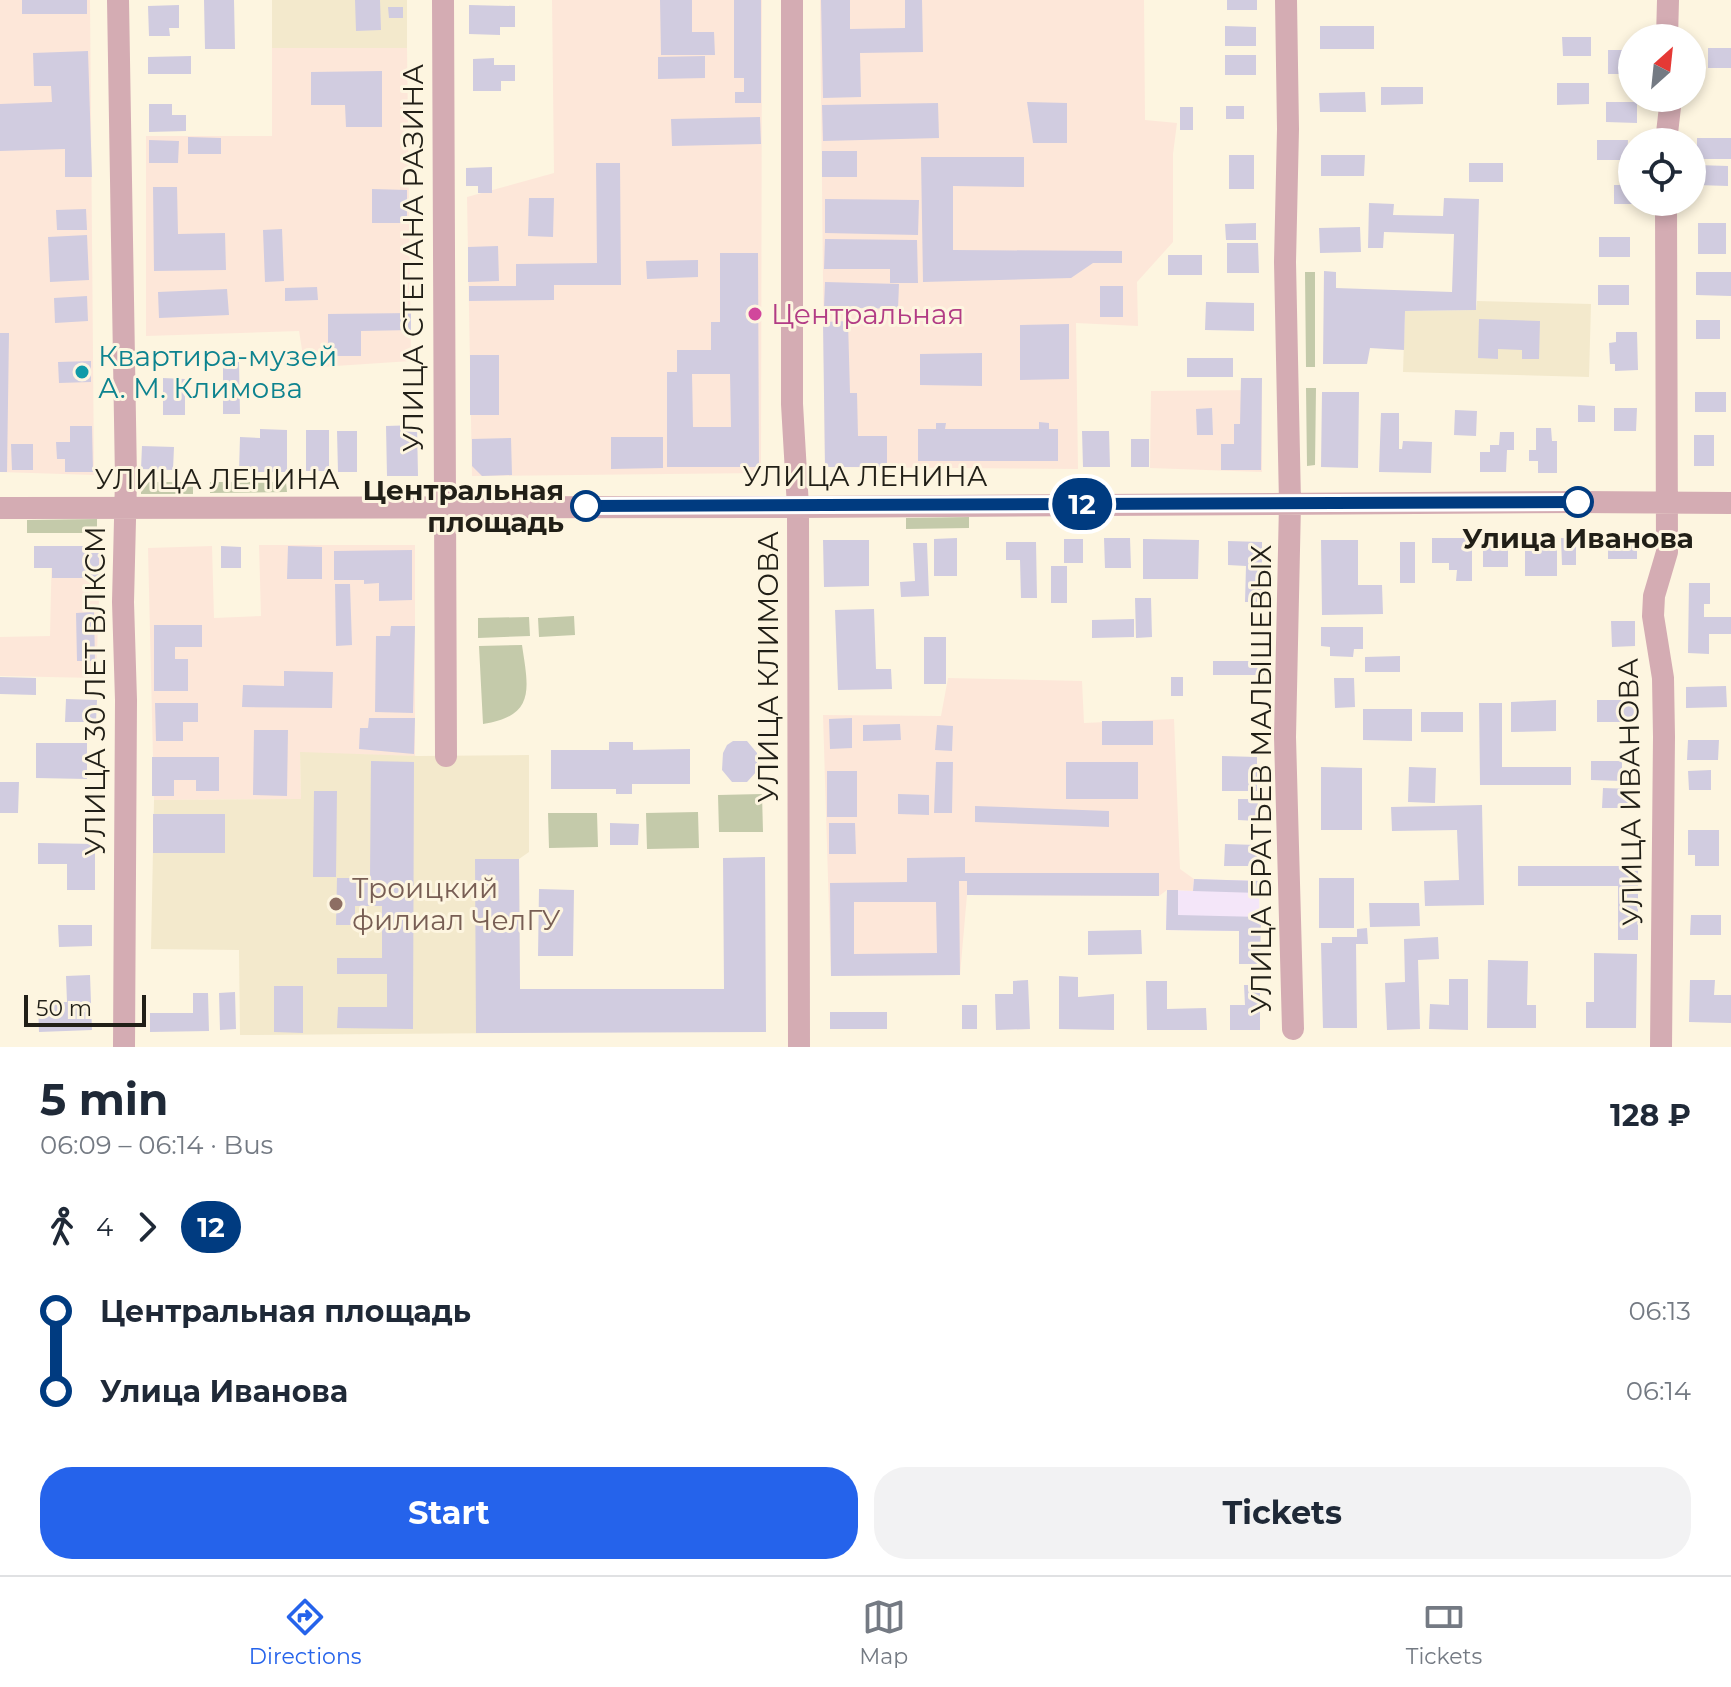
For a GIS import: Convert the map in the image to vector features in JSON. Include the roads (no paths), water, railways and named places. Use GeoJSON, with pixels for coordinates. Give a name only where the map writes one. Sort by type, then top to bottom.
{"type":"FeatureCollection","features":[{"type":"Feature","properties":{"kind":"street","name":"УЛИЦА 30 ЛЕТ ВЛКСМ"},"geometry":{"type":"LineString","coordinates":[[118,0],[126,509],[123,602],[126,700],[124,1047]]}},
{"type":"Feature","properties":{"kind":"street","name":"УЛИЦА СТЕПАНА РАЗИНА"},"geometry":{"type":"LineString","coordinates":[[443,0],[446,756]]}},
{"type":"Feature","properties":{"kind":"street","name":"УЛИЦА КЛИМОВА"},"geometry":{"type":"LineString","coordinates":[[792,0],[792,404],[798,507],[799,1047]]}},
{"type":"Feature","properties":{"kind":"street","name":"УЛИЦА БРАТЬЕВ МАЛЫШЕВЫХ"},"geometry":{"type":"LineString","coordinates":[[1286,0],[1288,129],[1285,262],[1290,503],[1285,737],[1293,1029]]}},
{"type":"Feature","properties":{"kind":"street"},"geometry":{"type":"LineString","coordinates":[[1667,24],[1668,0]]}},
{"type":"Feature","properties":{"kind":"street","name":"УЛИЦА ИВАНОВА"},"geometry":{"type":"LineString","coordinates":[[1661,1047],[1663,678],[1653,616],[1654,596],[1667,552],[1666,216]]}},
{"type":"Feature","properties":{"kind":"street","name":"УЛИЦА ЛЕНИНА"},"geometry":{"type":"LineString","coordinates":[[0,508],[1731,503]]}},
{"type":"Feature","properties":{"kind":"place","name":"Центральная"},"geometry":{"type":"Point","coordinates":[755,314]}},
{"type":"Feature","properties":{"kind":"place","name":"Квартира-музей А. М. Климова"},"geometry":{"type":"Point","coordinates":[82,372]}},
{"type":"Feature","properties":{"kind":"place","name":"Улица Иванова"},"geometry":{"type":"Point","coordinates":[1578,502]}},
{"type":"Feature","properties":{"kind":"place","name":"Центральная площадь"},"geometry":{"type":"Point","coordinates":[586,506]}},
{"type":"Feature","properties":{"kind":"place","name":"Троицкий филиал ЧелГУ"},"geometry":{"type":"Point","coordinates":[336,904]}}]}
